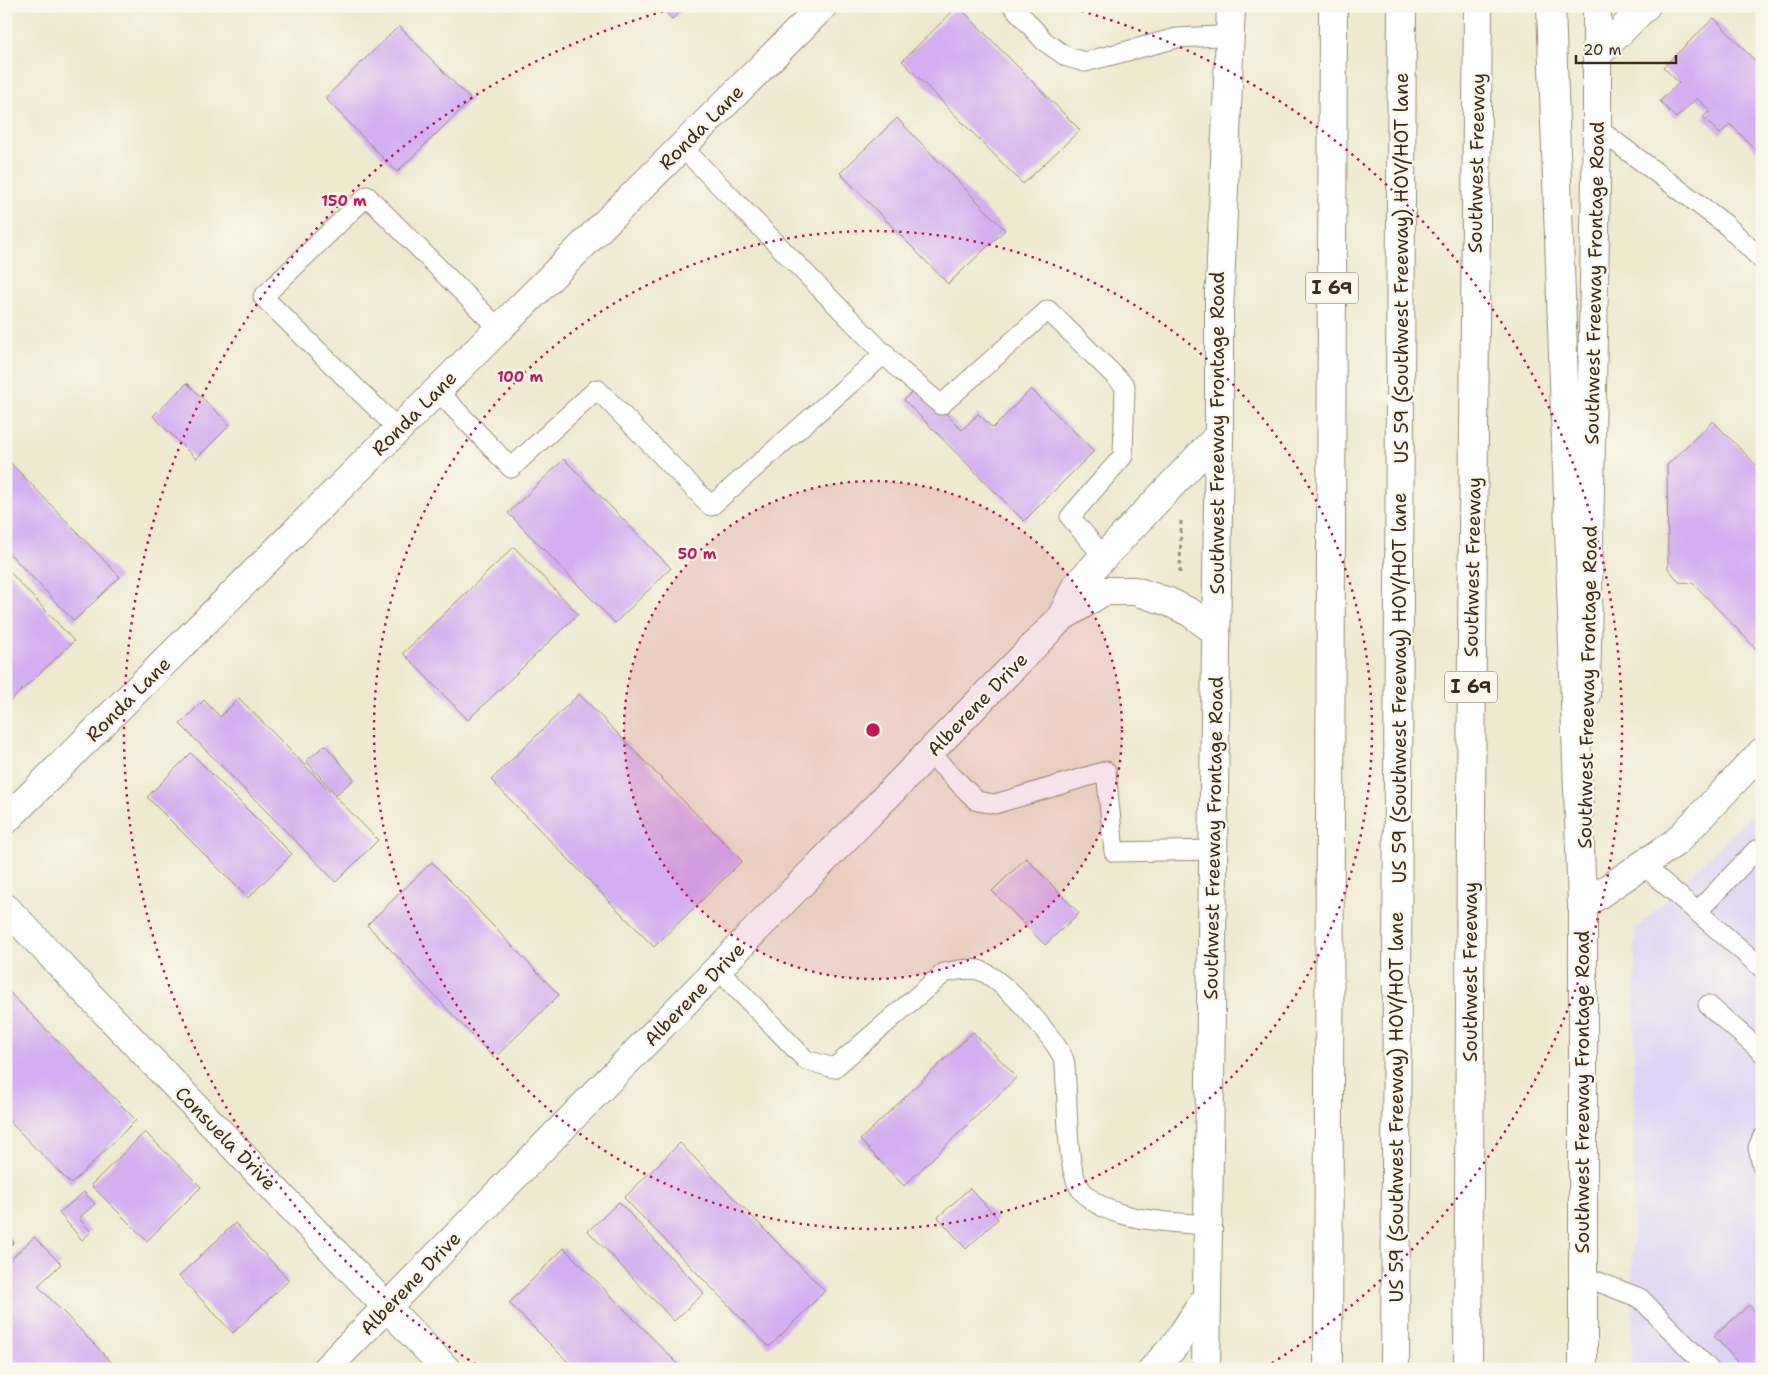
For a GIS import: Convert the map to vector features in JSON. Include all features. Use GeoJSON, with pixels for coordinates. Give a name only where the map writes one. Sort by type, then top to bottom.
{"type":"FeatureCollection","features":[{"type":"Feature","properties":{"kind":"main road","name":"Ronda Lane"},"geometry":{"type":"LineString","coordinates":[[6,820],[436,389],[500,329],[823,6]]}},
{"type":"Feature","properties":{"kind":"main road","name":"Southwest Freeway Frontage Road"},"geometry":{"type":"LineString","coordinates":[[1206,1369],[1219,435],[1218,6]]}},
{"type":"Feature","properties":{"kind":"main road"},"geometry":{"type":"LineString","coordinates":[[1219,314],[1230,6]]}},
{"type":"Feature","properties":{"kind":"main road","name":"I 69"},"geometry":{"type":"LineString","coordinates":[[1328,1369],[1333,6]]}},
{"type":"Feature","properties":{"kind":"main road","name":"US 59 (Southwest Freeway) HOV/HOT lane"},"geometry":{"type":"LineString","coordinates":[[1395,1369],[1402,6]]}},
{"type":"Feature","properties":{"kind":"main road","name":"Southwest Freeway"},"geometry":{"type":"LineString","coordinates":[[1468,1369],[1478,6]]}},
{"type":"Feature","properties":{"kind":"main road"},"geometry":{"type":"LineString","coordinates":[[1551,6],[1582,906]]}},
{"type":"Feature","properties":{"kind":"main road","name":"Southwest Freeway Frontage Road"},"geometry":{"type":"LineString","coordinates":[[1583,1369],[1582,906],[1597,128],[1597,6]]}},
{"type":"Feature","properties":{"kind":"main road"},"geometry":{"type":"LineString","coordinates":[[1598,54],[1646,6]]}},
{"type":"Feature","properties":{"kind":"main road","name":"Alberene Drive"},"geometry":{"type":"LineString","coordinates":[[1061,618],[1076,586],[1219,435]]}},
{"type":"Feature","properties":{"kind":"main road","name":"Alberene Drive"},"geometry":{"type":"LineString","coordinates":[[326,1369],[1061,618],[1104,591],[1135,591],[1169,602],[1191,613],[1216,632]]}},
{"type":"Feature","properties":{"kind":"main road"},"geometry":{"type":"LineString","coordinates":[[1582,906],[1676,842],[1762,752]]}},
{"type":"Feature","properties":{"kind":"main road","name":"Consuela Drive"},"geometry":{"type":"LineString","coordinates":[[6,908],[446,1369]]}},
{"type":"Feature","properties":{"kind":"main road"},"geometry":{"type":"LineString","coordinates":[[1153,1369],[1176,1344],[1207,1296]]}},
{"type":"Feature","properties":{"kind":"lane"},"geometry":{"type":"LineString","coordinates":[[1013,6],[1044,41],[1067,57],[1085,62],[1177,38],[1218,36]]}},
{"type":"Feature","properties":{"kind":"lane"},"geometry":{"type":"LineString","coordinates":[[1597,128],[1725,224],[1762,260]]}},
{"type":"Feature","properties":{"kind":"lane"},"geometry":{"type":"LineString","coordinates":[[682,147],[898,368],[941,405],[1048,310],[1126,386],[1123,456],[1070,517],[1103,556]]}},
{"type":"Feature","properties":{"kind":"lane"},"geometry":{"type":"LineString","coordinates":[[398,429],[263,297],[367,196],[500,329]]}},
{"type":"Feature","properties":{"kind":"lane"},"geometry":{"type":"LineString","coordinates":[[436,389],[511,468],[598,389],[711,506],[885,353]]}},
{"type":"Feature","properties":{"kind":"lane"},"geometry":{"type":"LineString","coordinates":[[929,753],[977,801],[995,804],[1106,771],[1114,852],[1214,850]]}},
{"type":"Feature","properties":{"kind":"lane"},"geometry":{"type":"LineString","coordinates":[[1697,912],[1746,858],[1756,850],[1762,850]]}},
{"type":"Feature","properties":{"kind":"lane"},"geometry":{"type":"LineString","coordinates":[[1643,865],[1762,968]]}},
{"type":"Feature","properties":{"kind":"lane"},"geometry":{"type":"LineString","coordinates":[[718,969],[806,1060],[834,1068],[944,973],[959,969],[978,970],[990,975],[1028,1012],[1064,1061],[1072,1162],[1075,1178],[1080,1189],[1105,1207],[1138,1219],[1208,1225]]}},
{"type":"Feature","properties":{"kind":"lane"},"geometry":{"type":"LineString","coordinates":[[1708,1005],[1762,1052]]}},
{"type":"Feature","properties":{"kind":"lane"},"geometry":{"type":"LineString","coordinates":[[1762,1138],[1758,1148],[1762,1165]]}},
{"type":"Feature","properties":{"kind":"lane"},"geometry":{"type":"LineString","coordinates":[[1582,1276],[1640,1298],[1709,1369]]}},
{"type":"Feature","properties":{"kind":"path"},"geometry":{"type":"LineString","coordinates":[[1180,583],[1181,514]]}},
{"type":"Feature","properties":{"kind":"shaded area"},"geometry":{"type":"Polygon","coordinates":[[[1762,804],[1762,1369],[1632,1369],[1635,930],[1762,804]]]}},
{"type":"Feature","properties":{"kind":"building"},"geometry":{"type":"Polygon","coordinates":[[[660,6],[687,6],[672,19],[660,6]]]}},
{"type":"Feature","properties":{"kind":"building"},"geometry":{"type":"Polygon","coordinates":[[[958,6],[1080,130],[1023,184],[902,61],[958,6]]]}},
{"type":"Feature","properties":{"kind":"building"},"geometry":{"type":"Polygon","coordinates":[[[1714,18],[1762,68],[1762,156],[1730,124],[1720,134],[1703,117],[1710,111],[1697,98],[1676,118],[1660,101],[1679,83],[1663,67],[1714,18]]]}},
{"type":"Feature","properties":{"kind":"building"},"geometry":{"type":"Polygon","coordinates":[[[399,26],[471,100],[397,172],[325,98],[399,26]]]}},
{"type":"Feature","properties":{"kind":"building"},"geometry":{"type":"Polygon","coordinates":[[[897,118],[1005,230],[948,284],[840,173],[897,118]]]}},
{"type":"Feature","properties":{"kind":"building"},"geometry":{"type":"Polygon","coordinates":[[[187,383],[230,425],[196,459],[153,416],[187,383]]]}},
{"type":"Feature","properties":{"kind":"building"},"geometry":{"type":"Polygon","coordinates":[[[918,386],[962,430],[978,414],[993,428],[1031,389],[1094,451],[1024,521],[904,400],[918,386]]]}},
{"type":"Feature","properties":{"kind":"building"},"geometry":{"type":"Polygon","coordinates":[[[1713,421],[1762,471],[1762,655],[1693,583],[1679,582],[1668,568],[1667,465],[1713,421]]]}},
{"type":"Feature","properties":{"kind":"building"},"geometry":{"type":"Polygon","coordinates":[[[6,458],[120,577],[74,621],[6,550],[6,458]]]}},
{"type":"Feature","properties":{"kind":"building"},"geometry":{"type":"Polygon","coordinates":[[[564,459],[671,568],[615,623],[508,513],[564,459]]]}},
{"type":"Feature","properties":{"kind":"building"},"geometry":{"type":"Polygon","coordinates":[[[514,547],[578,614],[468,720],[403,653],[514,547]]]}},
{"type":"Feature","properties":{"kind":"building"},"geometry":{"type":"Polygon","coordinates":[[[6,568],[74,641],[6,705],[6,568]]]}},
{"type":"Feature","properties":{"kind":"building"},"geometry":{"type":"Polygon","coordinates":[[[579,694],[742,861],[654,947],[491,780],[579,694]]]}},
{"type":"Feature","properties":{"kind":"building"},"geometry":{"type":"Polygon","coordinates":[[[239,698],[378,840],[336,882],[180,724],[204,700],[220,717],[239,698]]]}},
{"type":"Feature","properties":{"kind":"building"},"geometry":{"type":"Polygon","coordinates":[[[325,745],[354,779],[336,795],[306,761],[325,745]]]}},
{"type":"Feature","properties":{"kind":"building"},"geometry":{"type":"Polygon","coordinates":[[[191,753],[292,854],[248,898],[147,797],[191,753]]]}},
{"type":"Feature","properties":{"kind":"building"},"geometry":{"type":"Polygon","coordinates":[[[1026,858],[1079,913],[1045,945],[992,891],[1026,858]]]}},
{"type":"Feature","properties":{"kind":"building"},"geometry":{"type":"Polygon","coordinates":[[[432,862],[559,995],[494,1058],[367,925],[432,862]]]}},
{"type":"Feature","properties":{"kind":"building"},"geometry":{"type":"Polygon","coordinates":[[[6,989],[136,1120],[71,1184],[6,1118],[6,989]]]}},
{"type":"Feature","properties":{"kind":"building"},"geometry":{"type":"Polygon","coordinates":[[[973,1032],[1017,1077],[904,1186],[860,1140],[973,1032]]]}},
{"type":"Feature","properties":{"kind":"building"},"geometry":{"type":"Polygon","coordinates":[[[145,1132],[201,1187],[147,1241],[91,1185],[145,1132]]]}},
{"type":"Feature","properties":{"kind":"building"},"geometry":{"type":"Polygon","coordinates":[[[680,1143],[825,1291],[769,1347],[624,1198],[680,1143]]]}},
{"type":"Feature","properties":{"kind":"building"},"geometry":{"type":"Polygon","coordinates":[[[970,1188],[998,1219],[966,1249],[938,1217],[970,1188]]]}},
{"type":"Feature","properties":{"kind":"building"},"geometry":{"type":"Polygon","coordinates":[[[84,1192],[95,1204],[79,1218],[91,1232],[82,1240],[59,1213],[84,1192]]]}},
{"type":"Feature","properties":{"kind":"building"},"geometry":{"type":"Polygon","coordinates":[[[619,1202],[704,1293],[674,1321],[588,1231],[619,1202]]]}},
{"type":"Feature","properties":{"kind":"building"},"geometry":{"type":"Polygon","coordinates":[[[235,1223],[289,1280],[233,1333],[179,1276],[235,1223]]]}},
{"type":"Feature","properties":{"kind":"building"},"geometry":{"type":"Polygon","coordinates":[[[6,1234],[14,1242],[6,1250],[6,1234]]]}},
{"type":"Feature","properties":{"kind":"building"},"geometry":{"type":"Polygon","coordinates":[[[34,1237],[61,1264],[38,1286],[118,1369],[9,1369],[6,1366],[6,1264],[34,1237]]]}},
{"type":"Feature","properties":{"kind":"building"},"geometry":{"type":"Polygon","coordinates":[[[564,1248],[677,1363],[671,1369],[575,1369],[509,1303],[564,1248]]]}},
{"type":"Feature","properties":{"kind":"building"},"geometry":{"type":"Polygon","coordinates":[[[1749,1305],[1762,1319],[1762,1369],[1743,1369],[1714,1336],[1749,1305]]]}}]}
